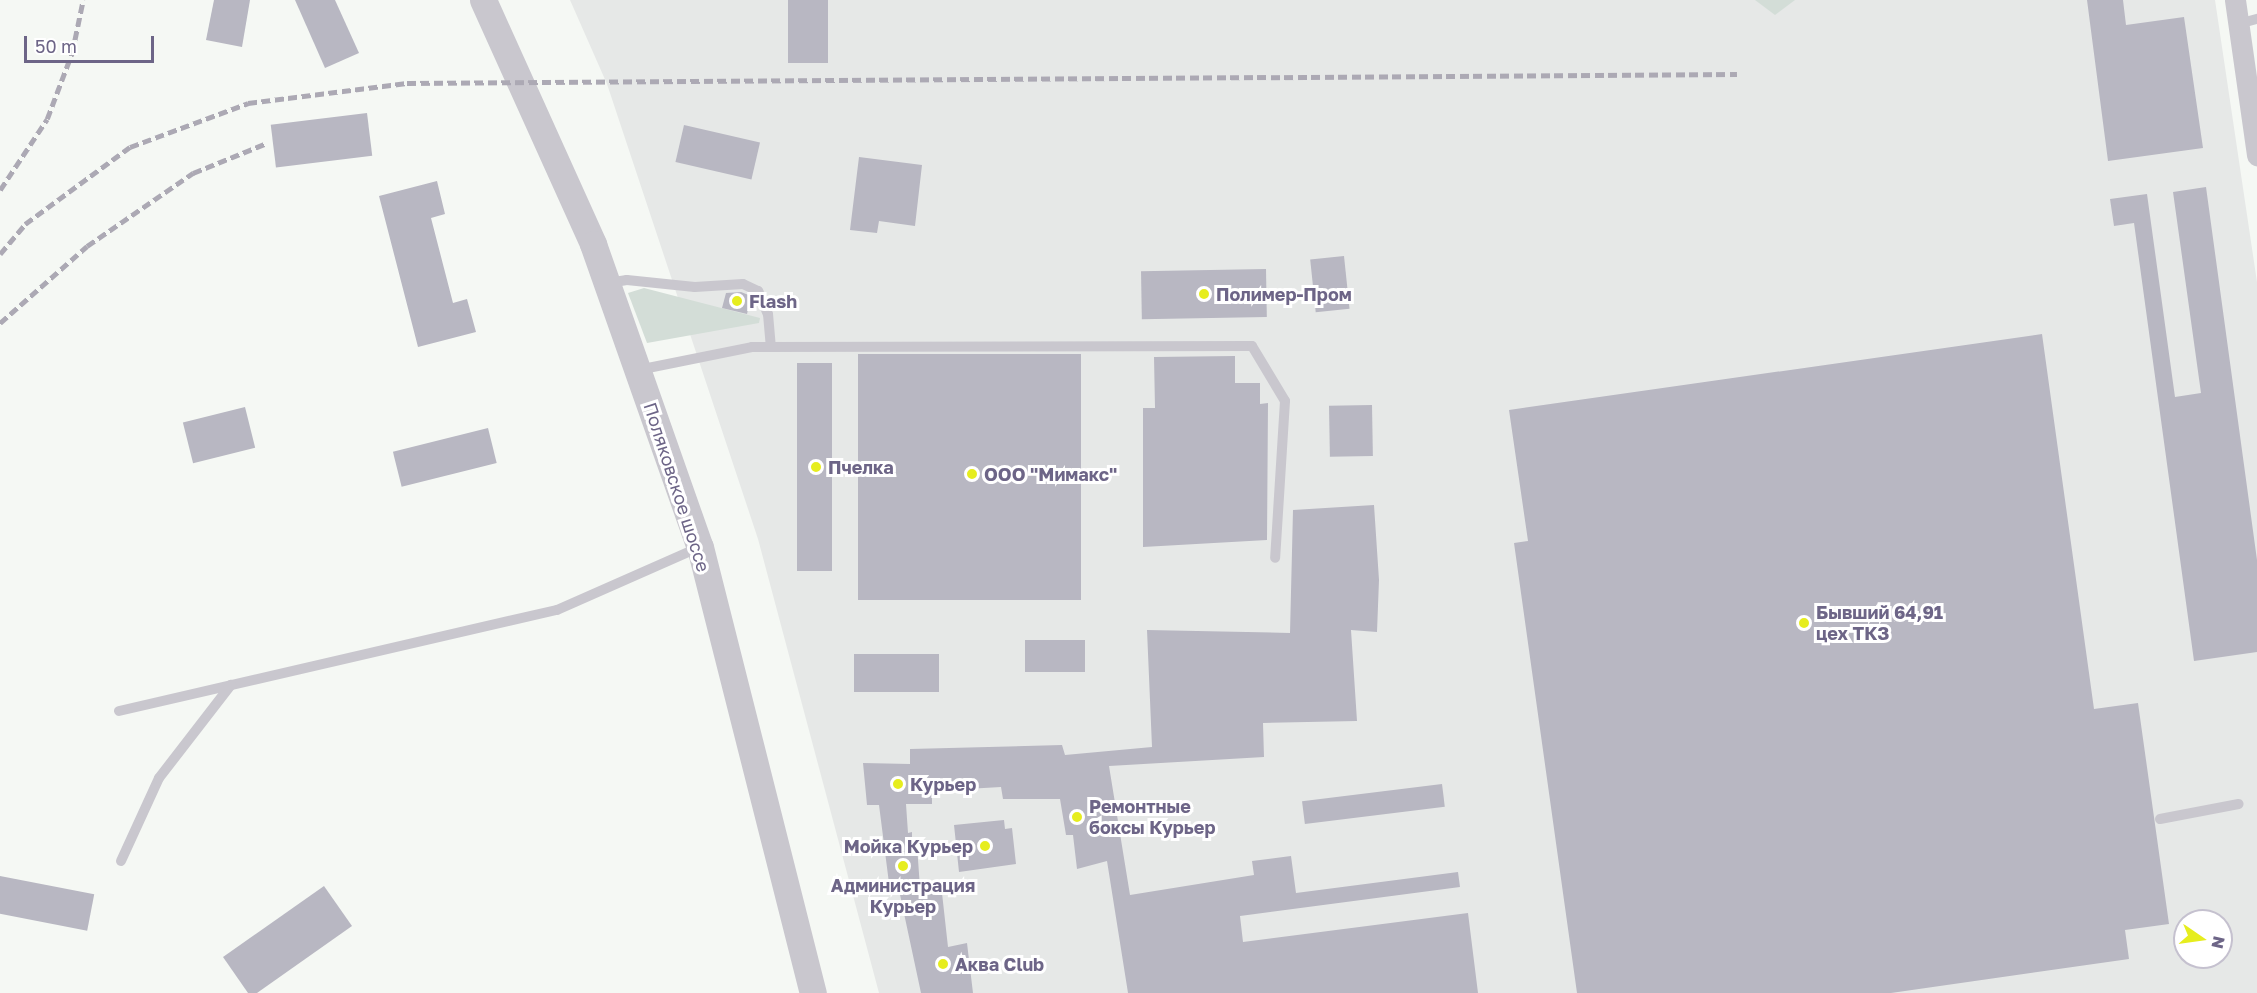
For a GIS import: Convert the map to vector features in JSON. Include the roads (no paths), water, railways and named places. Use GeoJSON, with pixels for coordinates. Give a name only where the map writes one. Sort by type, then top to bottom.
{"type":"FeatureCollection","features":[{"type":"Feature","properties":{"kind":"street","name":"Поляковское шоссе"},"geometry":{"type":"LineString","coordinates":[[483,0],[524,84],[607,283],[700,547],[813,993]]}},
{"type":"Feature","properties":{"kind":"street"},"geometry":{"type":"LineString","coordinates":[[2235,0],[2248,21],[2257,155]]}},
{"type":"Feature","properties":{"kind":"lane"},"geometry":{"type":"LineString","coordinates":[[607,283],[627,280],[695,287],[742,284],[758,291],[768,314],[771,347]]}},
{"type":"Feature","properties":{"kind":"lane"},"geometry":{"type":"LineString","coordinates":[[638,370],[752,347],[1252,346],[1285,401],[1275,558]]}},
{"type":"Feature","properties":{"kind":"lane"},"geometry":{"type":"LineString","coordinates":[[119,711],[557,610],[700,547]]}},
{"type":"Feature","properties":{"kind":"lane"},"geometry":{"type":"LineString","coordinates":[[121,861],[159,778],[231,685]]}},
{"type":"Feature","properties":{"kind":"lane"},"geometry":{"type":"LineString","coordinates":[[2160,819],[2239,804]]}},
{"type":"Feature","properties":{"kind":"railway"},"geometry":{"type":"LineString","coordinates":[[0,190],[47,119],[72,53],[83,0]]}},
{"type":"Feature","properties":{"kind":"railway"},"geometry":{"type":"LineString","coordinates":[[0,254],[25,224],[130,147],[248,103],[407,83],[1737,74]]}},
{"type":"Feature","properties":{"kind":"railway"},"geometry":{"type":"LineString","coordinates":[[0,323],[87,246],[193,173],[267,143]]}},
{"type":"Feature","properties":{"kind":"place","name":"Полимер-Пром"},"geometry":{"type":"Point","coordinates":[1204,294]}},
{"type":"Feature","properties":{"kind":"place","name":"Flash"},"geometry":{"type":"Point","coordinates":[737,301]}},
{"type":"Feature","properties":{"kind":"place","name":"Пчелка"},"geometry":{"type":"Point","coordinates":[816,467]}},
{"type":"Feature","properties":{"kind":"place","name":"ООО \"Мимакс\""},"geometry":{"type":"Point","coordinates":[972,474]}},
{"type":"Feature","properties":{"kind":"place","name":"Бывший 64,91 цех ТКЗ"},"geometry":{"type":"Point","coordinates":[1804,623]}},
{"type":"Feature","properties":{"kind":"place","name":"Курьер"},"geometry":{"type":"Point","coordinates":[898,784]}},
{"type":"Feature","properties":{"kind":"place","name":"Ремонтные боксы Курьер"},"geometry":{"type":"Point","coordinates":[1077,817]}},
{"type":"Feature","properties":{"kind":"place","name":"Мойка Курьер"},"geometry":{"type":"Point","coordinates":[985,846]}},
{"type":"Feature","properties":{"kind":"place","name":"Администрация Курьер"},"geometry":{"type":"Point","coordinates":[903,866]}},
{"type":"Feature","properties":{"kind":"place","name":"Аква Club"},"geometry":{"type":"Point","coordinates":[943,964]}}]}
